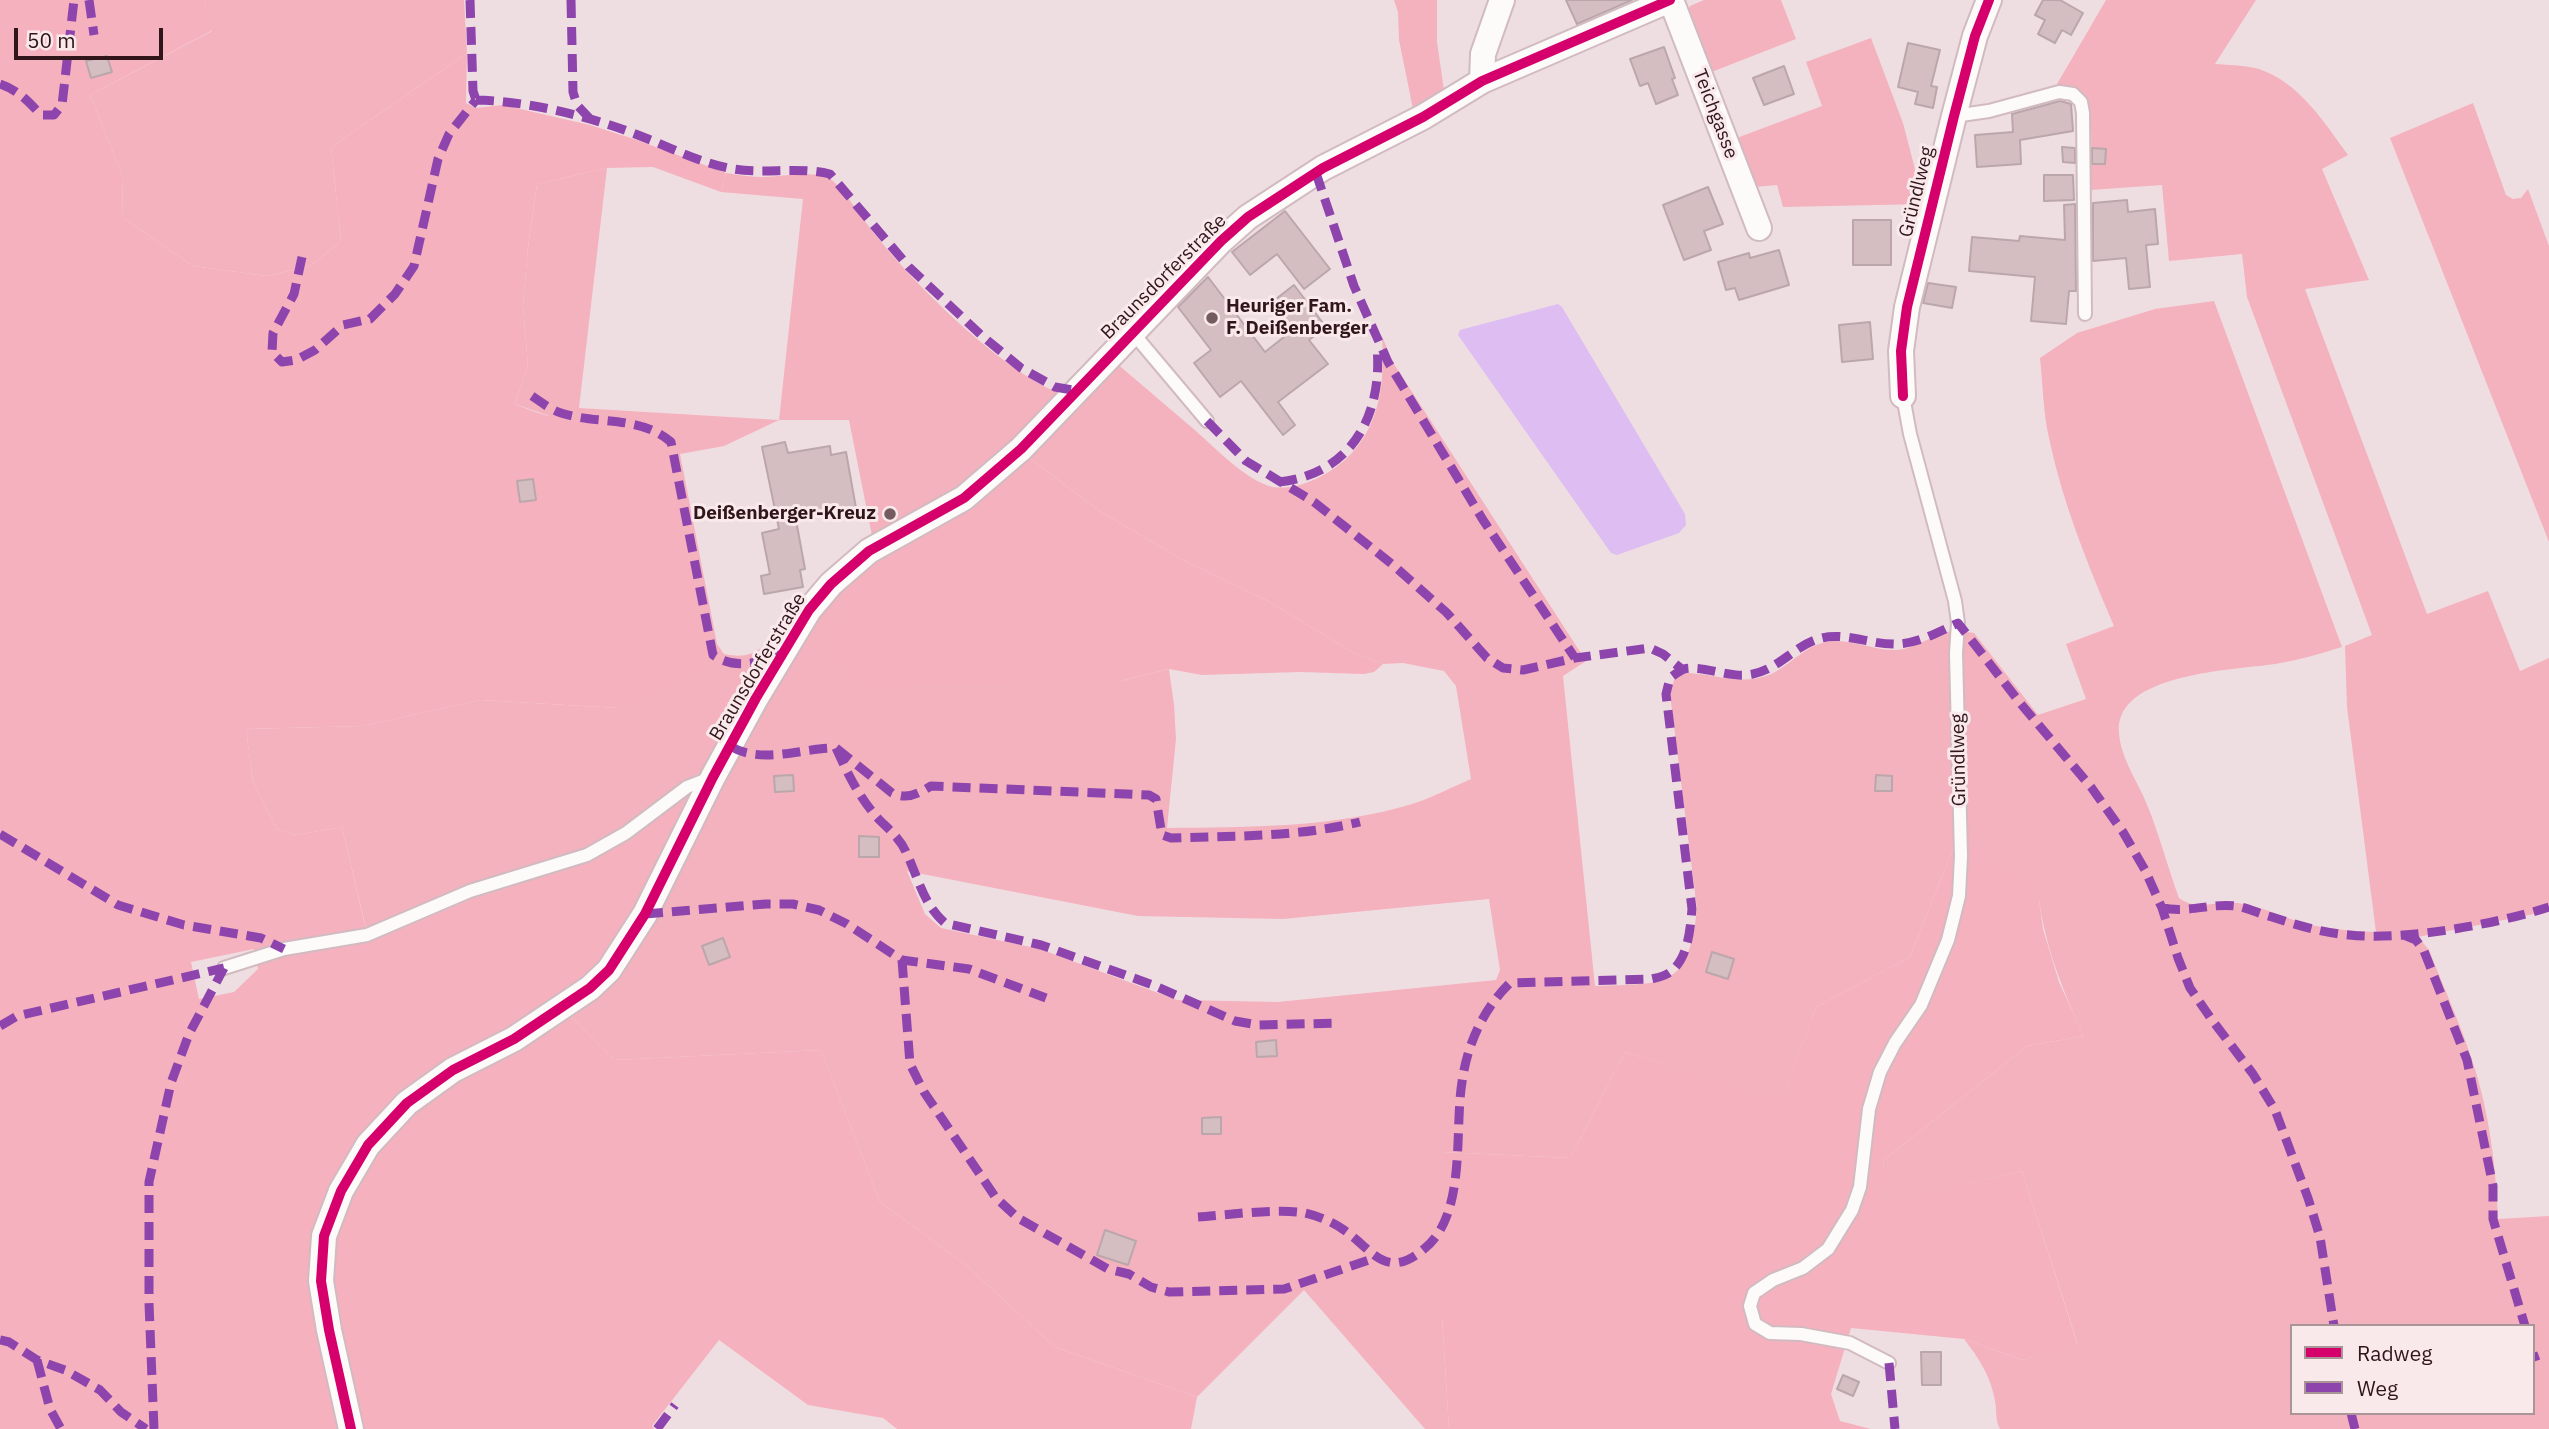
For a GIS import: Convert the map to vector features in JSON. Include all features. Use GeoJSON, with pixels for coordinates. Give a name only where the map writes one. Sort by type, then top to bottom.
{"type":"FeatureCollection","features":[{"type":"Feature","properties":{"kind":"street"},"geometry":{"type":"LineString","coordinates":[[1482,81],[1483,54],[1502,0]]}},
{"type":"Feature","properties":{"kind":"street","name":"Braunsdorferstraße"},"geometry":{"type":"LineString","coordinates":[[351,1429],[321,1281],[324,1236],[341,1191],[368,1146],[407,1102],[453,1070],[514,1039],[590,988],[609,970],[645,914],[713,777],[782,654],[809,610],[831,584],[870,551],[964,498],[1021,449],[1221,241],[1248,217],[1323,168],[1423,117],[1482,81],[1671,0]]}},
{"type":"Feature","properties":{"kind":"street","name":"Teichgasse"},"geometry":{"type":"LineString","coordinates":[[1671,0],[1759,228]]}},
{"type":"Feature","properties":{"kind":"street","name":"Gründlweg"},"geometry":{"type":"LineString","coordinates":[[1903,396],[1901,351],[1907,307],[1975,36],[1989,0]]}},
{"type":"Feature","properties":{"kind":"lane"},"geometry":{"type":"LineString","coordinates":[[1954,116],[1989,111],[2059,92],[2073,94],[2081,102],[2085,314]]}},
{"type":"Feature","properties":{"kind":"lane"},"geometry":{"type":"LineString","coordinates":[[1133,333],[1207,421]]}},
{"type":"Feature","properties":{"kind":"lane","name":"Gründlweg"},"geometry":{"type":"LineString","coordinates":[[1889,1363],[1850,1343],[1801,1334],[1770,1333],[1755,1324],[1750,1306],[1754,1293],[1773,1280],[1803,1268],[1828,1249],[1852,1210],[1860,1187],[1869,1109],[1880,1072],[1895,1043],[1921,1005],[1948,940],[1959,896],[1961,856],[1956,653],[1958,623],[1955,601],[1910,434],[1903,396]]}},
{"type":"Feature","properties":{"kind":"lane"},"geometry":{"type":"LineString","coordinates":[[224,968],[284,949],[367,935],[470,891],[587,855],[626,833],[687,787],[713,777]]}},
{"type":"Feature","properties":{"kind":"shaded area"},"geometry":{"type":"Polygon","coordinates":[[[0,0],[204,0],[213,30],[90,95],[123,177],[122,217],[193,266],[267,276],[310,266],[341,241],[331,147],[467,53],[466,103],[476,108],[503,105],[590,125],[726,173],[721,192],[653,167],[607,168],[537,184],[523,306],[528,366],[515,404],[571,421],[628,428],[665,444],[710,669],[618,708],[480,700],[363,726],[246,729],[253,782],[277,829],[296,835],[342,827],[369,942],[473,898],[589,862],[631,839],[690,793],[694,794],[638,912],[567,1012],[614,1060],[821,1050],[880,1202],[966,1265],[1055,1347],[1197,1397],[1191,1429],[897,1429],[883,1418],[808,1405],[719,1340],[652,1426],[654,1429],[0,1429],[0,0]],[[254,949],[191,962],[199,999],[234,992],[258,969],[254,949]]]}},
{"type":"Feature","properties":{"kind":"shaded area"},"geometry":{"type":"Polygon","coordinates":[[[204,0],[464,0],[467,53],[331,147],[341,241],[310,266],[267,276],[193,266],[122,217],[123,177],[90,95],[212,31],[204,0]]]}},
{"type":"Feature","properties":{"kind":"shaded area"},"geometry":{"type":"Polygon","coordinates":[[[1394,0],[1437,0],[1437,42],[1445,97],[1414,114],[1399,40],[1398,12],[1394,0]]]}},
{"type":"Feature","properties":{"kind":"shaded area"},"geometry":{"type":"Polygon","coordinates":[[[1704,0],[1781,0],[1796,39],[1709,73],[1686,14],[1690,6],[1704,0]]]}},
{"type":"Feature","properties":{"kind":"shaded area"},"geometry":{"type":"Polygon","coordinates":[[[2106,0],[2256,0],[2215,64],[2243,66],[2274,75],[2310,105],[2348,155],[2322,169],[2369,280],[2305,289],[2427,614],[2488,591],[2520,671],[2549,658],[2549,911],[2418,937],[2429,950],[2478,1079],[2491,1138],[2498,1219],[2549,1216],[2549,1429],[2000,1429],[1987,1376],[1964,1339],[2022,1360],[2078,1345],[2022,1171],[1879,1206],[1884,1160],[2027,1046],[2084,1036],[2056,970],[2039,900],[1954,846],[1910,957],[1816,1007],[1781,1102],[1625,1052],[1570,1158],[1442,1152],[1442,1318],[1449,1429],[1425,1429],[1304,1290],[1197,1397],[1055,1347],[966,1265],[880,1202],[821,1050],[614,1060],[567,1012],[815,613],[856,571],[1121,681],[1169,669],[1176,739],[1167,828],[1291,825],[1352,818],[1412,804],[1471,779],[1456,686],[1444,671],[1403,663],[1383,664],[1354,653],[1268,601],[1183,560],[1098,510],[1026,455],[1115,362],[1253,479],[1283,488],[1303,484],[1339,465],[1358,446],[1367,432],[1374,417],[1381,386],[1382,336],[1392,361],[1586,661],[1563,676],[1595,986],[1619,985],[1656,982],[1669,977],[1687,955],[1693,935],[1697,909],[1670,694],[1674,680],[1684,673],[1737,679],[1758,678],[1777,671],[1824,642],[1842,641],[1897,650],[1946,632],[1958,631],[1974,633],[2038,715],[2086,699],[2066,644],[2114,626],[2061,487],[2045,418],[2040,358],[2077,333],[2155,309],[2214,301],[2342,647],[2292,661],[2206,673],[2155,686],[2136,698],[2123,713],[2120,743],[2152,818],[2179,898],[2200,905],[2230,902],[2245,904],[2309,924],[2376,932],[2347,707],[2345,646],[2372,635],[2247,297],[2242,254],[2169,261],[2162,185],[2090,190],[2090,111],[2083,93],[2057,84],[2106,0]],[[907,871],[925,914],[941,928],[1040,949],[1177,1000],[1278,1002],[1496,980],[1500,970],[1489,899],[1283,919],[1138,916],[907,871]]]}},
{"type":"Feature","properties":{"kind":"shaded area"},"geometry":{"type":"Polygon","coordinates":[[[1871,38],[1903,123],[1924,204],[1783,207],[1777,185],[1754,187],[1734,139],[1822,106],[1806,62],[1871,38]]]}},
{"type":"Feature","properties":{"kind":"shaded area"},"geometry":{"type":"Polygon","coordinates":[[[2473,103],[2506,195],[2513,199],[2521,198],[2528,189],[2549,246],[2549,542],[2390,138],[2473,103]]]}},
{"type":"Feature","properties":{"kind":"shaded area"},"geometry":{"type":"Polygon","coordinates":[[[607,168],[579,408],[779,420],[724,446],[680,454],[717,644],[724,654],[729,655],[749,654],[763,646],[777,651],[709,768],[683,782],[623,828],[585,848],[468,884],[366,928],[342,827],[296,835],[277,829],[253,782],[246,729],[363,726],[480,700],[618,708],[639,431],[558,419],[515,404],[528,366],[523,306],[537,184],[607,168]]]}},
{"type":"Feature","properties":{"kind":"shaded area"},"geometry":{"type":"Polygon","coordinates":[[[726,173],[758,177],[805,174],[827,177],[916,281],[964,327],[1016,369],[1064,395],[960,493],[873,541],[849,420],[779,420],[803,199],[721,192],[726,173]]]}},
{"type":"Feature","properties":{"kind":"shaded area"},"geometry":{"type":"Polygon","coordinates":[[[1558,304],[1685,514],[1686,525],[1679,533],[1617,555],[1611,553],[1458,335],[1460,330],[1558,304]]]}},
{"type":"Feature","properties":{"kind":"shaded area"},"geometry":{"type":"Polygon","coordinates":[[[1026,455],[1098,510],[1183,560],[1268,601],[1354,653],[1383,664],[1374,672],[1364,674],[1300,672],[1202,675],[1169,669],[1121,681],[860,685],[845,675],[835,662],[833,644],[856,571],[1026,455]]]}},
{"type":"Feature","properties":{"kind":"shaded area"},"geometry":{"type":"Polygon","coordinates":[[[1968,845],[2024,880],[2039,900],[2043,929],[2059,982],[2084,1036],[2027,1046],[1884,1160],[1880,1205],[2022,1171],[2078,1346],[2022,1360],[1964,1339],[1851,1328],[1831,1394],[1840,1421],[1871,1429],[1449,1429],[1442,1318],[1442,1152],[1570,1158],[1625,1052],[1781,1101],[1816,1007],[1910,957],[1954,846],[1968,845]]]}},
{"type":"Feature","properties":{"kind":"building"},"geometry":{"type":"Polygon","coordinates":[[[1566,0],[1632,0],[1577,24],[1566,0]]]}},
{"type":"Feature","properties":{"kind":"building"},"geometry":{"type":"Polygon","coordinates":[[[2043,0],[2060,0],[2083,13],[2071,35],[2062,30],[2055,43],[2038,34],[2045,20],[2035,15],[2043,0]]]}},
{"type":"Feature","properties":{"kind":"building"},"geometry":{"type":"Polygon","coordinates":[[[1908,43],[1940,50],[1931,86],[1937,87],[1933,108],[1915,104],[1918,92],[1898,87],[1908,43]]]}},
{"type":"Feature","properties":{"kind":"building"},"geometry":{"type":"Polygon","coordinates":[[[1664,47],[1678,95],[1656,104],[1648,83],[1640,86],[1630,59],[1664,47]]]}},
{"type":"Feature","properties":{"kind":"building"},"geometry":{"type":"Polygon","coordinates":[[[107,56],[112,72],[91,78],[86,61],[107,56]]]}},
{"type":"Feature","properties":{"kind":"building"},"geometry":{"type":"Polygon","coordinates":[[[1784,66],[1794,94],[1764,105],[1753,78],[1784,66]]]}},
{"type":"Feature","properties":{"kind":"building"},"geometry":{"type":"Polygon","coordinates":[[[2060,101],[2071,104],[2073,131],[2020,140],[2021,164],[1977,167],[1975,135],[2013,132],[2012,114],[2060,101]]]}},
{"type":"Feature","properties":{"kind":"building"},"geometry":{"type":"Polygon","coordinates":[[[2062,147],[2075,148],[2075,163],[2063,162],[2062,147]]]}},
{"type":"Feature","properties":{"kind":"building"},"geometry":{"type":"Polygon","coordinates":[[[2092,148],[2106,149],[2105,164],[2092,164],[2092,148]]]}},
{"type":"Feature","properties":{"kind":"building"},"geometry":{"type":"Polygon","coordinates":[[[2044,175],[2073,175],[2074,200],[2044,201],[2044,175]]]}},
{"type":"Feature","properties":{"kind":"building"},"geometry":{"type":"Polygon","coordinates":[[[1708,187],[1723,224],[1704,231],[1711,250],[1684,260],[1663,205],[1708,187]]]}},
{"type":"Feature","properties":{"kind":"building"},"geometry":{"type":"Polygon","coordinates":[[[2127,200],[2128,212],[2155,209],[2158,244],[2146,245],[2150,287],[2129,289],[2126,258],[2093,261],[2093,203],[2127,200]]]}},
{"type":"Feature","properties":{"kind":"building"},"geometry":{"type":"Polygon","coordinates":[[[2075,204],[2076,291],[2069,291],[2066,324],[2031,321],[2035,277],[1969,271],[1972,237],[2019,241],[2020,236],[2065,240],[2064,205],[2075,204]]]}},
{"type":"Feature","properties":{"kind":"building"},"geometry":{"type":"Polygon","coordinates":[[[1285,211],[1330,269],[1304,289],[1277,254],[1250,275],[1232,252],[1285,211]]]}},
{"type":"Feature","properties":{"kind":"building"},"geometry":{"type":"Polygon","coordinates":[[[1853,220],[1891,220],[1891,265],[1853,265],[1853,220]]]}},
{"type":"Feature","properties":{"kind":"building"},"geometry":{"type":"Polygon","coordinates":[[[1779,250],[1789,285],[1739,300],[1735,288],[1726,290],[1718,262],[1749,253],[1750,258],[1779,250]]]}},
{"type":"Feature","properties":{"kind":"building"},"geometry":{"type":"Polygon","coordinates":[[[1208,277],[1265,352],[1294,329],[1272,302],[1294,285],[1326,327],[1309,340],[1328,364],[1278,402],[1295,425],[1283,435],[1241,381],[1220,397],[1194,363],[1211,350],[1178,307],[1208,277]]]}},
{"type":"Feature","properties":{"kind":"building"},"geometry":{"type":"Polygon","coordinates":[[[1928,283],[1956,287],[1952,308],[1923,303],[1928,283]]]}},
{"type":"Feature","properties":{"kind":"building"},"geometry":{"type":"Polygon","coordinates":[[[1870,322],[1873,359],[1842,362],[1839,325],[1870,322]]]}},
{"type":"Feature","properties":{"kind":"building"},"geometry":{"type":"Polygon","coordinates":[[[785,442],[788,453],[830,446],[831,455],[846,452],[856,508],[796,520],[805,569],[800,570],[803,587],[764,594],[761,576],[770,574],[762,533],[779,529],[762,447],[785,442]]]}},
{"type":"Feature","properties":{"kind":"building"},"geometry":{"type":"Polygon","coordinates":[[[533,479],[536,500],[520,502],[517,481],[533,479]]]}},
{"type":"Feature","properties":{"kind":"building"},"geometry":{"type":"Polygon","coordinates":[[[793,775],[794,791],[775,792],[774,776],[793,775]]]}},
{"type":"Feature","properties":{"kind":"building"},"geometry":{"type":"Polygon","coordinates":[[[1876,775],[1892,776],[1892,791],[1875,791],[1876,775]]]}},
{"type":"Feature","properties":{"kind":"building"},"geometry":{"type":"Polygon","coordinates":[[[859,836],[879,837],[879,857],[859,857],[859,836]]]}},
{"type":"Feature","properties":{"kind":"building"},"geometry":{"type":"Polygon","coordinates":[[[723,938],[730,957],[709,965],[702,946],[723,938]]]}},
{"type":"Feature","properties":{"kind":"building"},"geometry":{"type":"Polygon","coordinates":[[[1712,952],[1734,959],[1728,979],[1706,972],[1712,952]]]}},
{"type":"Feature","properties":{"kind":"building"},"geometry":{"type":"Polygon","coordinates":[[[1276,1040],[1277,1056],[1257,1057],[1256,1042],[1276,1040]]]}},
{"type":"Feature","properties":{"kind":"building"},"geometry":{"type":"Polygon","coordinates":[[[1221,1117],[1221,1134],[1202,1134],[1202,1118],[1221,1117]]]}},
{"type":"Feature","properties":{"kind":"building"},"geometry":{"type":"Polygon","coordinates":[[[1105,1230],[1136,1241],[1128,1265],[1097,1255],[1105,1230]]]}},
{"type":"Feature","properties":{"kind":"building"},"geometry":{"type":"Polygon","coordinates":[[[1921,1352],[1941,1352],[1941,1385],[1922,1385],[1921,1352]]]}},
{"type":"Feature","properties":{"kind":"building"},"geometry":{"type":"Polygon","coordinates":[[[1843,1375],[1859,1382],[1853,1396],[1837,1389],[1843,1375]]]}},
{"type":"Feature","properties":{"kind":"marked path"},"geometry":{"type":"LineString","coordinates":[[0,84],[17,93],[41,115],[54,115],[62,105],[74,0]]}},
{"type":"Feature","properties":{"kind":"marked path"},"geometry":{"type":"LineString","coordinates":[[89,0],[94,35]]}},
{"type":"Feature","properties":{"kind":"marked path"},"geometry":{"type":"LineString","coordinates":[[470,0],[473,91],[476,100]]}},
{"type":"Feature","properties":{"kind":"marked path"},"geometry":{"type":"LineString","coordinates":[[571,0],[573,92],[577,105],[591,120]]}},
{"type":"Feature","properties":{"kind":"marked path"},"geometry":{"type":"LineString","coordinates":[[476,100],[517,103],[582,117],[728,168],[830,174],[909,267],[981,335],[1021,368],[1055,387],[1078,391]]}},
{"type":"Feature","properties":{"kind":"marked path"},"geometry":{"type":"LineString","coordinates":[[302,257],[294,294],[273,333],[272,352],[282,362],[296,360],[315,350],[343,325],[370,319],[395,294],[414,266],[438,159],[449,134],[476,100]]}},
{"type":"Feature","properties":{"kind":"marked path"},"geometry":{"type":"LineString","coordinates":[[1316,173],[1354,286],[1388,362],[1483,520],[1575,658]]}},
{"type":"Feature","properties":{"kind":"marked path"},"geometry":{"type":"LineString","coordinates":[[1279,482],[1304,477],[1326,467],[1343,454],[1357,437],[1368,418],[1374,396],[1377,347]]}},
{"type":"Feature","properties":{"kind":"marked path"},"geometry":{"type":"LineString","coordinates":[[532,396],[561,413],[632,424],[659,433],[671,442],[713,655],[722,660],[747,664],[782,654]]}},
{"type":"Feature","properties":{"kind":"marked path"},"geometry":{"type":"LineString","coordinates":[[1207,421],[1246,461],[1314,502],[1393,565],[1446,612],[1487,658],[1503,668],[1523,670],[1575,658],[1650,648],[1663,654],[1683,670]]}},
{"type":"Feature","properties":{"kind":"marked path"},"geometry":{"type":"LineString","coordinates":[[1198,1217],[1267,1212],[1305,1213],[1335,1224],[1372,1253],[1390,1262],[1411,1258],[1424,1249],[1438,1234],[1447,1216],[1453,1194],[1462,1082],[1472,1041],[1484,1016],[1500,993],[1510,983],[1651,979],[1674,969],[1684,954],[1692,909],[1666,694],[1670,678],[1691,668],[1731,674],[1758,673],[1818,639],[1836,636],[1902,644],[1927,637],[1958,623],[2091,787],[2123,832],[2145,870],[2162,908],[2190,988],[2253,1074],[2275,1110],[2320,1237],[2334,1324]]}},
{"type":"Feature","properties":{"kind":"marked path"},"geometry":{"type":"LineString","coordinates":[[730,746],[742,752],[768,755],[836,748],[892,793],[903,796],[917,794],[931,786],[1149,795],[1156,799],[1162,835],[1171,838],[1290,833],[1360,822]]}},
{"type":"Feature","properties":{"kind":"marked path"},"geometry":{"type":"LineString","coordinates":[[836,748],[866,803],[903,846],[926,899],[945,923],[1041,945],[1153,985],[1235,1021],[1258,1025],[1339,1023]]}},
{"type":"Feature","properties":{"kind":"marked path"},"geometry":{"type":"LineString","coordinates":[[0,834],[118,905],[184,925],[261,938],[284,949]]}},
{"type":"Feature","properties":{"kind":"marked path"},"geometry":{"type":"LineString","coordinates":[[645,914],[793,904],[819,910],[847,924],[902,960],[969,969],[1046,998]]}},
{"type":"Feature","properties":{"kind":"marked path"},"geometry":{"type":"LineString","coordinates":[[2162,908],[2236,906],[2320,931],[2396,936],[2450,930],[2549,907]]}},
{"type":"Feature","properties":{"kind":"marked path"},"geometry":{"type":"LineString","coordinates":[[2404,935],[2416,940],[2424,951],[2467,1060],[2493,1186],[2493,1219],[2524,1324]]}},
{"type":"Feature","properties":{"kind":"marked path"},"geometry":{"type":"LineString","coordinates":[[902,960],[910,1064],[924,1092],[996,1198],[1018,1218],[1108,1269],[1129,1274],[1151,1287],[1169,1292],[1284,1289],[1375,1258]]}},
{"type":"Feature","properties":{"kind":"marked path"},"geometry":{"type":"LineString","coordinates":[[0,1026],[17,1016],[224,968]]}},
{"type":"Feature","properties":{"kind":"marked path"},"geometry":{"type":"LineString","coordinates":[[154,1429],[149,1303],[149,1182],[171,1083],[189,1034],[224,968]]}},
{"type":"Feature","properties":{"kind":"marked path"},"geometry":{"type":"LineString","coordinates":[[0,1340],[9,1342],[37,1360],[65,1370],[100,1390],[121,1412],[146,1429]]}},
{"type":"Feature","properties":{"kind":"marked path"},"geometry":{"type":"LineString","coordinates":[[37,1360],[50,1409],[61,1429]]}},
{"type":"Feature","properties":{"kind":"marked path"},"geometry":{"type":"LineString","coordinates":[[1889,1363],[1895,1429]]}},
{"type":"Feature","properties":{"kind":"marked path"},"geometry":{"type":"LineString","coordinates":[[657,1429],[675,1405]]}},
{"type":"Feature","properties":{"kind":"marked path"},"geometry":{"type":"LineString","coordinates":[[2352,1415],[2355,1429]]}},
{"type":"Feature","properties":{"kind":"cycle path"},"geometry":{"type":"LineString","coordinates":[[351,1429],[321,1281],[324,1236],[341,1191],[368,1145],[407,1103],[453,1070],[514,1039],[590,988],[609,970],[645,914],[713,777],[756,698],[809,610],[831,584],[869,551],[964,498],[1021,449],[1221,241],[1248,217],[1323,168],[1423,117],[1482,81],[1670,0]]}},
{"type":"Feature","properties":{"kind":"cycle path"},"geometry":{"type":"LineString","coordinates":[[1903,396],[1901,351],[1907,307],[1975,36],[1989,0]]}},
{"type":"Feature","properties":{"kind":"place","name":"Heuriger Fam. F. Deißenberger"},"geometry":{"type":"Point","coordinates":[1212,318]}},
{"type":"Feature","properties":{"kind":"place","name":"Deißenberger-Kreuz"},"geometry":{"type":"Point","coordinates":[890,514]}}]}
